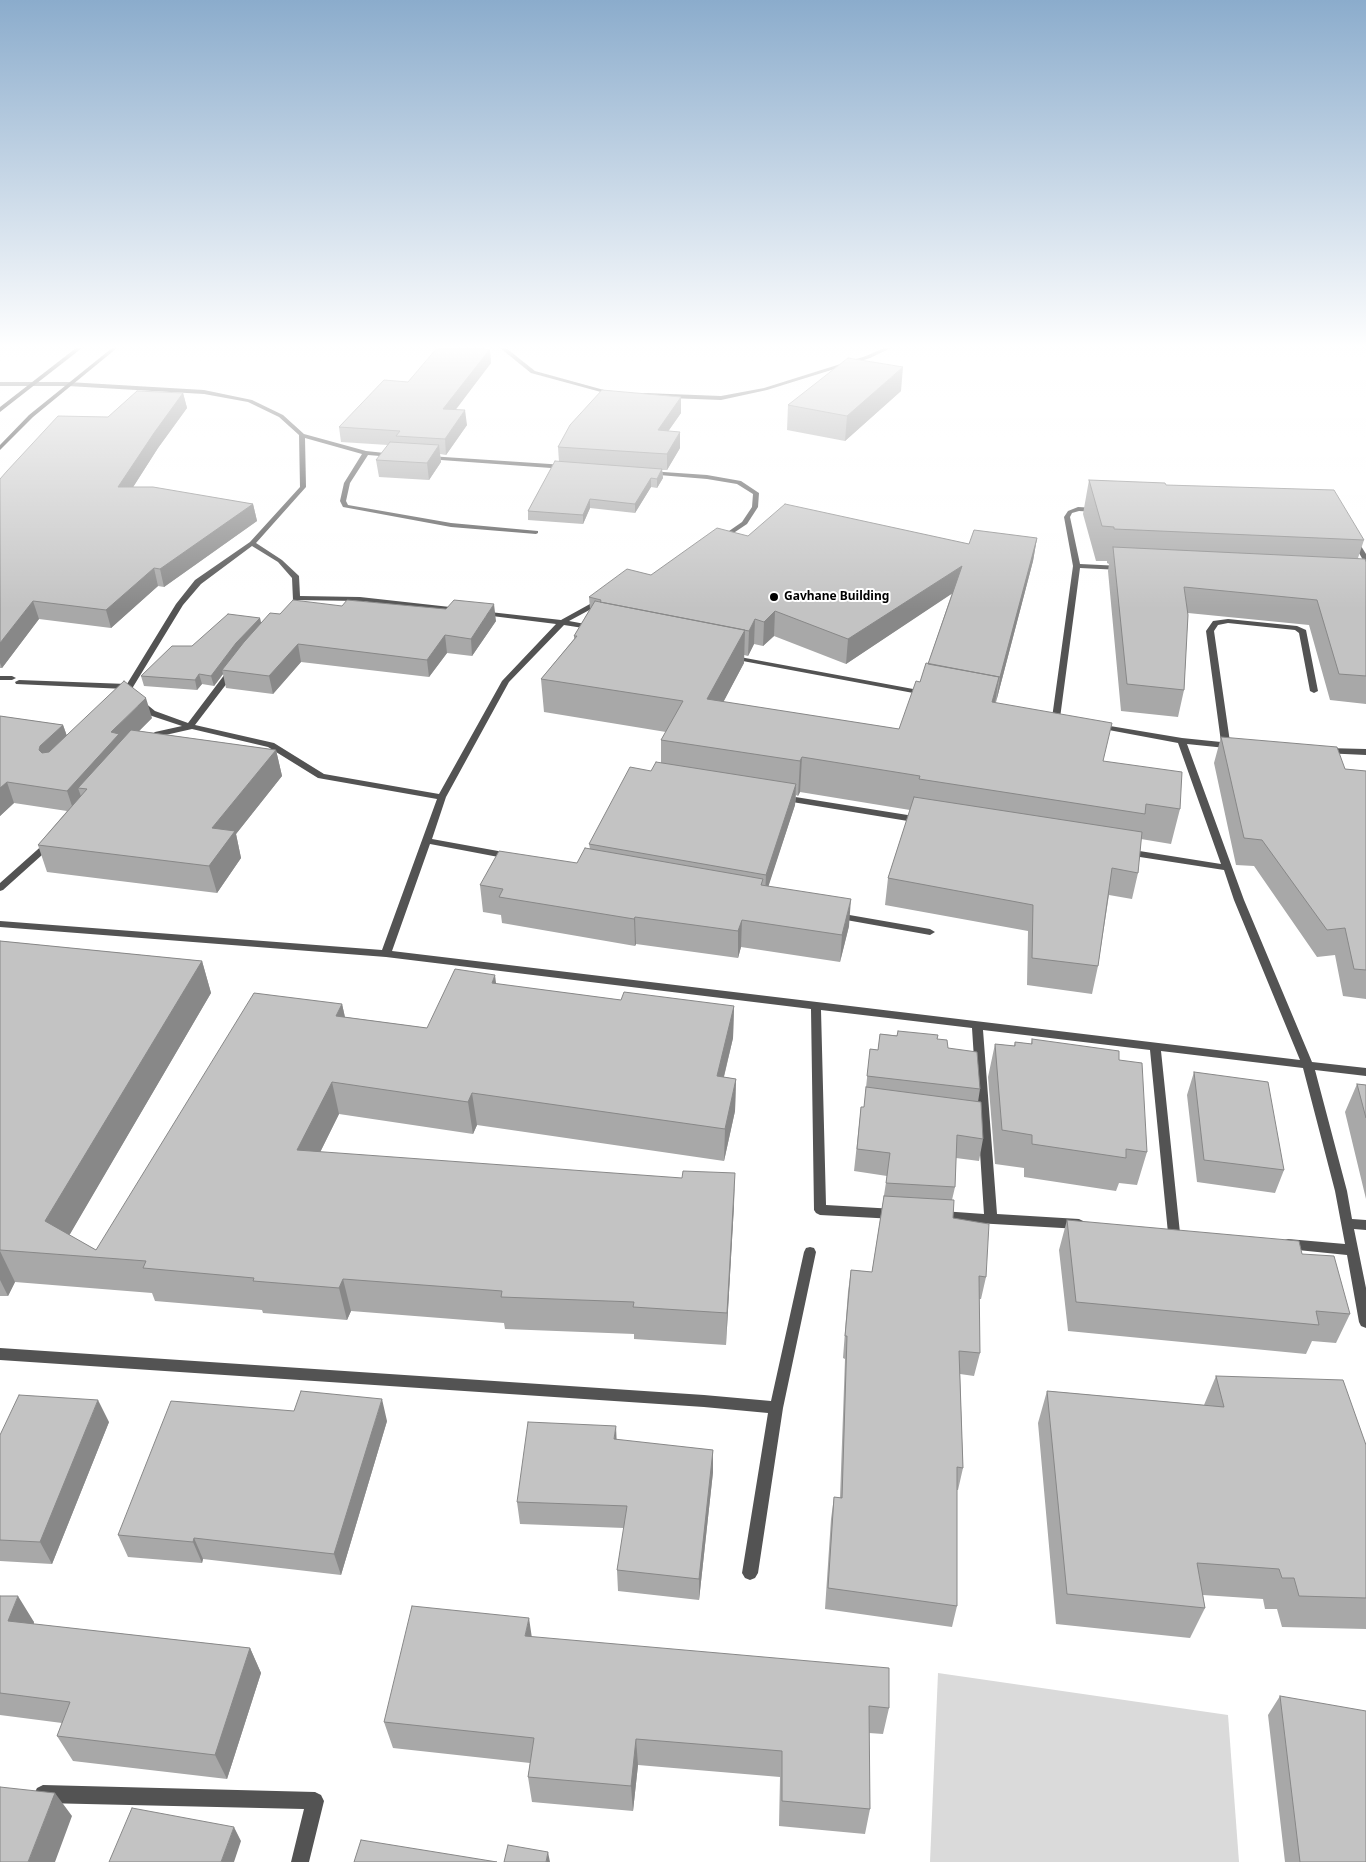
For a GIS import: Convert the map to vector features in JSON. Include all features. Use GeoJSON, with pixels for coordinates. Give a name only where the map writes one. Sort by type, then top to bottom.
{"type":"FeatureCollection","features":[{"type":"Feature","properties":{"kind":"main road"},"geometry":{"type":"LineString","coordinates":[[0,448],[13,435]]}},
{"type":"Feature","properties":{"kind":"street"},"geometry":{"type":"LineString","coordinates":[[123,702],[180,604],[198,582],[252,543],[303,487],[302,435]]}},
{"type":"Feature","properties":{"kind":"street"},"geometry":{"type":"LineString","coordinates":[[305,435],[366,453],[402,456]]}},
{"type":"Feature","properties":{"kind":"street"},"geometry":{"type":"LineString","coordinates":[[366,453],[347,483],[343,501],[345,506],[452,525],[536,532]]}},
{"type":"Feature","properties":{"kind":"street"},"geometry":{"type":"LineString","coordinates":[[422,457],[569,468]]}},
{"type":"Feature","properties":{"kind":"street"},"geometry":{"type":"LineString","coordinates":[[638,472],[707,477],[739,482],[756,492],[755,507],[745,523],[714,545]]}},
{"type":"Feature","properties":{"kind":"street"},"geometry":{"type":"LineString","coordinates":[[1056,718],[1077,566],[1068,517],[1070,512],[1078,510],[1107,510]]}},
{"type":"Feature","properties":{"kind":"street"},"geometry":{"type":"LineString","coordinates":[[1351,535],[1366,560]]}},
{"type":"Feature","properties":{"kind":"street"},"geometry":{"type":"LineString","coordinates":[[252,543],[280,561],[296,578],[296,598],[289,605]]}},
{"type":"Feature","properties":{"kind":"street"},"geometry":{"type":"LineString","coordinates":[[1077,566],[1127,569]]}},
{"type":"Feature","properties":{"kind":"street"},"geometry":{"type":"LineString","coordinates":[[386,954],[442,797],[506,681],[562,622],[613,595]]}},
{"type":"Feature","properties":{"kind":"street"},"geometry":{"type":"LineString","coordinates":[[296,598],[360,599],[466,611]]}},
{"type":"Feature","properties":{"kind":"street"},"geometry":{"type":"LineString","coordinates":[[475,612],[562,622],[599,629]]}},
{"type":"Feature","properties":{"kind":"street"},"geometry":{"type":"LineString","coordinates":[[1226,745],[1210,630],[1216,623],[1228,621],[1297,628],[1303,632],[1314,691]]}},
{"type":"Feature","properties":{"kind":"street"},"geometry":{"type":"LineString","coordinates":[[719,654],[930,694]]}},
{"type":"Feature","properties":{"kind":"street"},"geometry":{"type":"LineString","coordinates":[[139,747],[158,734],[190,726],[237,664]]}},
{"type":"Feature","properties":{"kind":"street"},"geometry":{"type":"LineString","coordinates":[[0,678],[130,691],[152,713],[190,726],[271,744],[321,776],[442,797]]}},
{"type":"Feature","properties":{"kind":"street"},"geometry":{"type":"LineString","coordinates":[[1046,716],[1065,720]]}},
{"type":"Feature","properties":{"kind":"street"},"geometry":{"type":"LineString","coordinates":[[1085,723],[1182,741],[1244,746]]}},
{"type":"Feature","properties":{"kind":"street"},"geometry":{"type":"LineString","coordinates":[[1182,741],[1227,868],[1308,1065],[1348,1222],[1366,1322]]}},
{"type":"Feature","properties":{"kind":"street"},"geometry":{"type":"LineString","coordinates":[[1316,751],[1366,752]]}},
{"type":"Feature","properties":{"kind":"street"},"geometry":{"type":"LineString","coordinates":[[773,797],[931,822]]}},
{"type":"Feature","properties":{"kind":"street"},"geometry":{"type":"LineString","coordinates":[[0,888],[56,838]]}},
{"type":"Feature","properties":{"kind":"street"},"geometry":{"type":"LineString","coordinates":[[426,841],[523,859]]}},
{"type":"Feature","properties":{"kind":"street"},"geometry":{"type":"LineString","coordinates":[[1118,851],[1227,868]]}},
{"type":"Feature","properties":{"kind":"street"},"geometry":{"type":"LineString","coordinates":[[823,913],[930,932]]}},
{"type":"Feature","properties":{"kind":"street"},"geometry":{"type":"LineString","coordinates":[[0,924],[386,954],[1366,1072]]}},
{"type":"Feature","properties":{"kind":"street"},"geometry":{"type":"LineString","coordinates":[[816,1006],[820,1210],[908,1214]]}},
{"type":"Feature","properties":{"kind":"street"},"geometry":{"type":"LineString","coordinates":[[977,1025],[979,1118],[992,1219]]}},
{"type":"Feature","properties":{"kind":"street"},"geometry":{"type":"LineString","coordinates":[[1154,1046],[1174,1233]]}},
{"type":"Feature","properties":{"kind":"street"},"geometry":{"type":"LineString","coordinates":[[927,1215],[1090,1225]]}},
{"type":"Feature","properties":{"kind":"street"},"geometry":{"type":"LineString","coordinates":[[1348,1222],[1366,1224]]}},
{"type":"Feature","properties":{"kind":"street"},"geometry":{"type":"LineString","coordinates":[[1274,1243],[1353,1250]]}},
{"type":"Feature","properties":{"kind":"street"},"geometry":{"type":"LineString","coordinates":[[750,1573],[776,1408],[810,1252]]}},
{"type":"Feature","properties":{"kind":"street"},"geometry":{"type":"LineString","coordinates":[[0,1354],[776,1408]]}},
{"type":"Feature","properties":{"kind":"street"},"geometry":{"type":"LineString","coordinates":[[30,1793],[315,1802],[300,1862]]}},
{"type":"Feature","properties":{"kind":"shaded area"},"geometry":{"type":"Polygon","coordinates":[[[938,1673],[1228,1715],[1239,1862],[930,1862],[938,1673]]]}},
{"type":"Feature","properties":{"kind":"building"},"geometry":{"type":"Polygon","coordinates":[[[41,435],[153,435],[118,487],[153,487],[253,504],[160,569],[154,568],[106,610],[33,601],[0,643],[0,479],[41,435]]]}},
{"type":"Feature","properties":{"kind":"building"},"geometry":{"type":"Polygon","coordinates":[[[397,435],[448,435],[445,439],[397,435]]]}},
{"type":"Feature","properties":{"kind":"building"},"geometry":{"type":"Polygon","coordinates":[[[565,435],[678,435],[667,454],[558,447],[565,435]]]}},
{"type":"Feature","properties":{"kind":"building"},"geometry":{"type":"Polygon","coordinates":[[[390,442],[439,445],[427,463],[376,460],[390,442]]]}},
{"type":"Feature","properties":{"kind":"building"},"geometry":{"type":"Polygon","coordinates":[[[555,461],[662,469],[657,479],[651,478],[635,504],[590,499],[583,515],[528,511],[555,461]]]}},
{"type":"Feature","properties":{"kind":"building"},"geometry":{"type":"Polygon","coordinates":[[[1089,480],[1165,483],[1166,485],[1334,490],[1364,540],[1114,529],[1114,527],[1102,526],[1089,480]]]}},
{"type":"Feature","properties":{"kind":"building"},"geometry":{"type":"Polygon","coordinates":[[[785,504],[969,544],[974,530],[1037,538],[1000,677],[928,664],[962,566],[848,639],[775,611],[764,622],[755,619],[749,631],[600,602],[601,600],[589,597],[627,569],[651,575],[717,528],[748,536],[785,504]]]}},
{"type":"Feature","properties":{"kind":"building"},"geometry":{"type":"Polygon","coordinates":[[[1113,547],[1365,559],[1366,676],[1339,674],[1317,600],[1184,587],[1188,615],[1184,690],[1127,684],[1113,547]]]}},
{"type":"Feature","properties":{"kind":"building"},"geometry":{"type":"Polygon","coordinates":[[[293,600],[342,606],[347,600],[446,609],[454,600],[494,604],[471,639],[445,635],[427,660],[298,644],[269,676],[222,670],[270,613],[280,614],[293,600]]]}},
{"type":"Feature","properties":{"kind":"building"},"geometry":{"type":"Polygon","coordinates":[[[595,601],[745,630],[707,699],[899,729],[916,681],[920,682],[926,663],[999,677],[992,702],[1112,723],[1103,761],[1182,772],[1180,809],[1146,804],[1145,814],[919,779],[920,776],[802,757],[800,761],[661,740],[683,701],[541,679],[577,636],[574,636],[595,601]]]}},
{"type":"Feature","properties":{"kind":"building"},"geometry":{"type":"Polygon","coordinates":[[[228,614],[260,618],[236,643],[211,676],[199,674],[195,680],[141,676],[172,646],[192,646],[228,614]]]}},
{"type":"Feature","properties":{"kind":"building"},"geometry":{"type":"Polygon","coordinates":[[[124,681],[146,698],[111,732],[119,734],[67,791],[7,782],[0,788],[0,716],[63,725],[40,746],[39,750],[42,753],[49,752],[124,681]]]}},
{"type":"Feature","properties":{"kind":"building"},"geometry":{"type":"Polygon","coordinates":[[[131,730],[276,750],[212,828],[235,831],[209,866],[38,845],[87,789],[78,788],[131,730]]]}},
{"type":"Feature","properties":{"kind":"building"},"geometry":{"type":"Polygon","coordinates":[[[1221,737],[1337,747],[1345,769],[1366,771],[1366,970],[1354,969],[1345,928],[1327,930],[1262,840],[1244,838],[1221,737]]]}},
{"type":"Feature","properties":{"kind":"building"},"geometry":{"type":"Polygon","coordinates":[[[656,762],[796,784],[766,875],[589,844],[630,767],[651,771],[656,762]]]}},
{"type":"Feature","properties":{"kind":"building"},"geometry":{"type":"Polygon","coordinates":[[[914,797],[1142,832],[1138,873],[1112,868],[1098,966],[1032,958],[1033,905],[888,878],[914,797]]]}},
{"type":"Feature","properties":{"kind":"building"},"geometry":{"type":"Polygon","coordinates":[[[585,848],[763,879],[761,885],[851,899],[842,935],[742,920],[738,931],[635,917],[634,919],[499,897],[503,889],[480,885],[499,851],[577,863],[585,848]]]}},
{"type":"Feature","properties":{"kind":"building"},"geometry":{"type":"Polygon","coordinates":[[[0,941],[202,961],[45,1221],[96,1250],[254,993],[342,1004],[336,1016],[427,1028],[455,969],[495,975],[492,983],[621,1000],[624,992],[734,1006],[717,1076],[736,1079],[725,1129],[472,1093],[468,1102],[332,1082],[297,1150],[682,1178],[683,1171],[735,1173],[727,1313],[633,1307],[634,1302],[501,1297],[502,1291],[343,1279],[339,1288],[253,1281],[254,1278],[143,1268],[146,1261],[0,1250],[0,941]]]}},
{"type":"Feature","properties":{"kind":"building"},"geometry":{"type":"Polygon","coordinates":[[[898,1031],[938,1035],[937,1039],[947,1040],[948,1048],[977,1052],[980,1089],[867,1076],[870,1049],[878,1050],[880,1034],[897,1036],[898,1031]]]}},
{"type":"Feature","properties":{"kind":"building"},"geometry":{"type":"Polygon","coordinates":[[[1032,1039],[1119,1051],[1119,1060],[1142,1063],[1147,1152],[1126,1149],[1126,1158],[1032,1144],[1032,1135],[1002,1130],[995,1044],[1015,1046],[1015,1042],[1032,1044],[1032,1039]]]}},
{"type":"Feature","properties":{"kind":"building"},"geometry":{"type":"Polygon","coordinates":[[[1194,1072],[1268,1082],[1284,1170],[1204,1160],[1194,1072]]]}},
{"type":"Feature","properties":{"kind":"building"},"geometry":{"type":"Polygon","coordinates":[[[1357,1084],[1366,1085],[1366,1118],[1357,1084]]]}},
{"type":"Feature","properties":{"kind":"building"},"geometry":{"type":"Polygon","coordinates":[[[866,1087],[981,1102],[983,1139],[957,1135],[955,1187],[886,1183],[890,1153],[857,1149],[861,1107],[864,1107],[866,1087]]]}},
{"type":"Feature","properties":{"kind":"building"},"geometry":{"type":"Polygon","coordinates":[[[884,1196],[954,1200],[953,1218],[989,1224],[986,1277],[979,1276],[980,1353],[959,1351],[963,1468],[957,1467],[957,1606],[828,1588],[834,1497],[842,1498],[847,1336],[845,1336],[851,1270],[872,1272],[884,1196]]]}},
{"type":"Feature","properties":{"kind":"building"},"geometry":{"type":"Polygon","coordinates":[[[1067,1220],[1299,1241],[1302,1254],[1334,1256],[1350,1314],[1316,1311],[1319,1325],[1076,1302],[1067,1220]]]}},
{"type":"Feature","properties":{"kind":"building"},"geometry":{"type":"Polygon","coordinates":[[[1216,1376],[1343,1380],[1366,1445],[1366,1598],[1299,1596],[1294,1578],[1282,1578],[1279,1569],[1197,1563],[1205,1608],[1067,1594],[1047,1391],[1224,1407],[1216,1376]]]}},
{"type":"Feature","properties":{"kind":"building"},"geometry":{"type":"Polygon","coordinates":[[[301,1391],[382,1399],[334,1554],[194,1538],[193,1542],[118,1535],[171,1401],[294,1411],[301,1391]]]}},
{"type":"Feature","properties":{"kind":"building"},"geometry":{"type":"Polygon","coordinates":[[[19,1395],[98,1400],[40,1542],[0,1540],[0,1435],[19,1395]]]}},
{"type":"Feature","properties":{"kind":"building"},"geometry":{"type":"Polygon","coordinates":[[[528,1422],[616,1426],[614,1439],[713,1450],[699,1579],[617,1570],[627,1506],[517,1502],[528,1422]]]}},
{"type":"Feature","properties":{"kind":"building"},"geometry":{"type":"Polygon","coordinates":[[[0,1596],[18,1596],[8,1621],[250,1648],[215,1755],[57,1736],[70,1702],[0,1693],[0,1596]]]}},
{"type":"Feature","properties":{"kind":"building"},"geometry":{"type":"Polygon","coordinates":[[[412,1606],[529,1618],[525,1636],[889,1668],[889,1708],[869,1706],[870,1809],[782,1801],[782,1751],[636,1739],[631,1786],[528,1777],[534,1738],[384,1722],[412,1606]]]}},
{"type":"Feature","properties":{"kind":"building"},"geometry":{"type":"Polygon","coordinates":[[[1280,1696],[1366,1711],[1366,1862],[1300,1862],[1280,1696]]]}},
{"type":"Feature","properties":{"kind":"building"},"geometry":{"type":"Polygon","coordinates":[[[0,1787],[55,1793],[28,1862],[0,1862],[0,1787]]]}},
{"type":"Feature","properties":{"kind":"building"},"geometry":{"type":"Polygon","coordinates":[[[132,1808],[234,1827],[221,1862],[109,1862],[132,1808]]]}},
{"type":"Feature","properties":{"kind":"building"},"geometry":{"type":"Polygon","coordinates":[[[361,1840],[497,1862],[354,1862],[361,1840]]]}},
{"type":"Feature","properties":{"kind":"building"},"geometry":{"type":"Polygon","coordinates":[[[508,1845],[548,1852],[546,1862],[504,1862],[508,1845]]]}},
{"type":"Feature","properties":{"kind":"place","name":"Gavhane Building"},"geometry":{"type":"Point","coordinates":[774,597]}}]}
